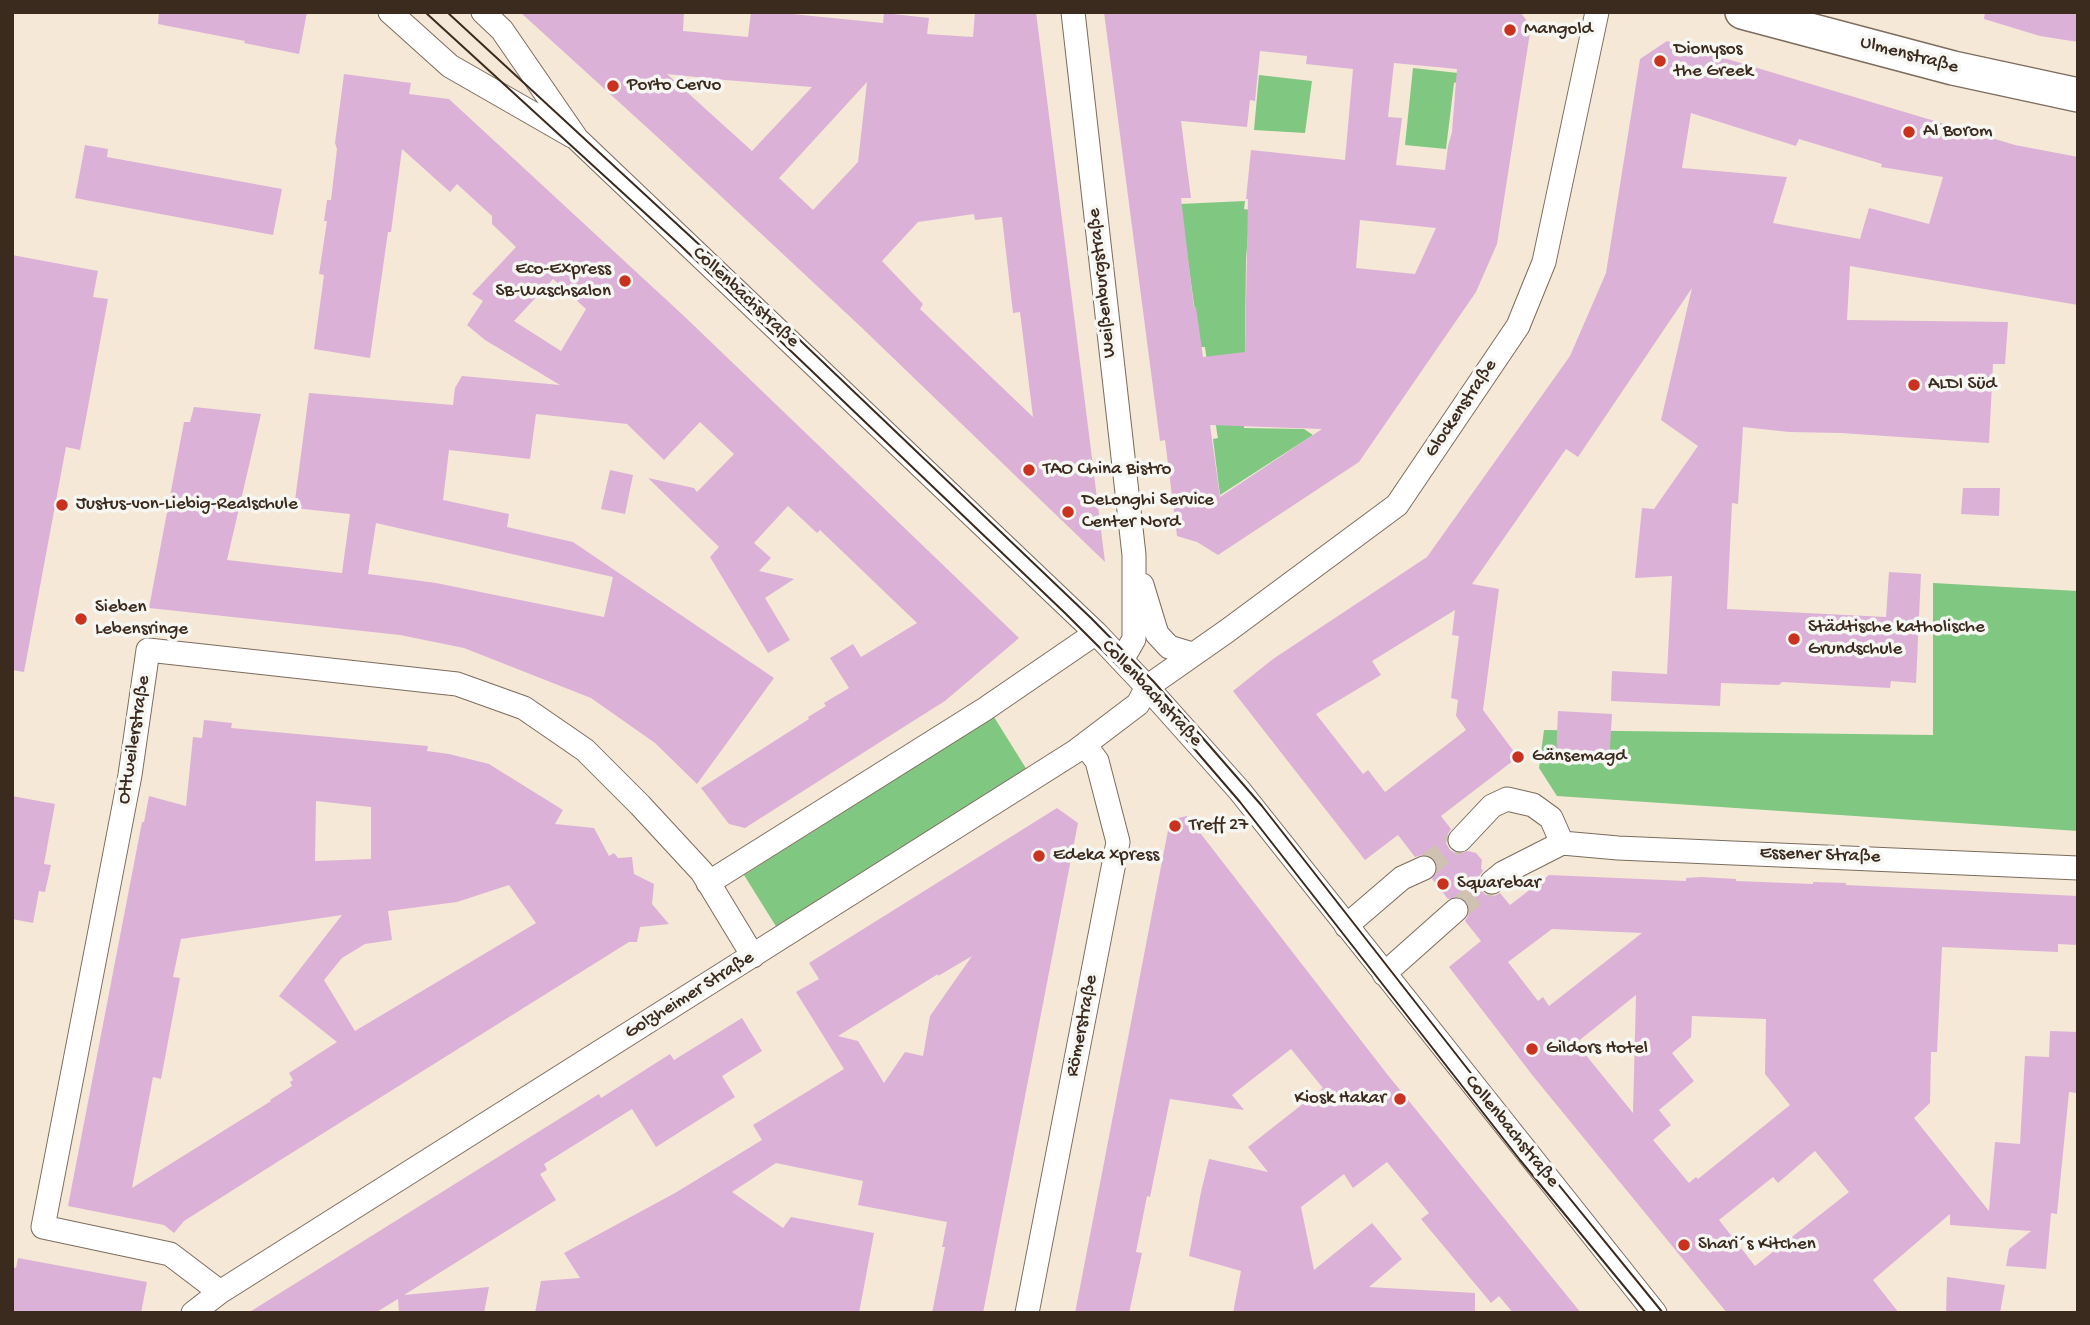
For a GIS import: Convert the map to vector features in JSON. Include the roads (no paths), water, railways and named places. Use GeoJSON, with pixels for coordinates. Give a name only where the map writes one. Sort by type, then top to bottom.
{"type":"FeatureCollection","features":[{"type":"Feature","properties":{"kind":"main road","name":"Ulmenstraße"},"geometry":{"type":"LineString","coordinates":[[1742,12],[1953,68],[2078,95]]}},
{"type":"Feature","properties":{"kind":"street","name":"Collenbachstraße"},"geometry":{"type":"LineString","coordinates":[[390,12],[450,66],[577,139]]}},
{"type":"Feature","properties":{"kind":"street","name":"Collenbachstraße"},"geometry":{"type":"LineString","coordinates":[[483,12],[502,30],[577,139],[1096,633],[1147,687],[1239,790],[1655,1313]]}},
{"type":"Feature","properties":{"kind":"street","name":"Weißenburgstraße"},"geometry":{"type":"LineString","coordinates":[[1073,12],[1134,555],[1134,639],[1122,660]]}},
{"type":"Feature","properties":{"kind":"street","name":"Glockenstraße"},"geometry":{"type":"LineString","coordinates":[[1147,687],[1397,505],[1518,326],[1544,262],[1597,12]]}},
{"type":"Feature","properties":{"kind":"street","name":"Weißenburgstraße"},"geometry":{"type":"LineString","coordinates":[[1134,555],[1157,634],[1169,647],[1192,654]]}},
{"type":"Feature","properties":{"kind":"street"},"geometry":{"type":"LineString","coordinates":[[708,883],[985,709],[1096,633]]}},
{"type":"Feature","properties":{"kind":"street","name":"Ottweilerstraße"},"geometry":{"type":"LineString","coordinates":[[220,1292],[170,1254],[43,1227],[130,775],[148,650],[457,684],[524,708],[585,750],[676,843],[702,872],[753,956]]}},
{"type":"Feature","properties":{"kind":"street","name":"Golzheimer Straße"},"geometry":{"type":"LineString","coordinates":[[193,1313],[220,1292],[1045,771],[1138,704],[1147,687]]}},
{"type":"Feature","properties":{"kind":"street","name":"Römerstraße"},"geometry":{"type":"LineString","coordinates":[[1027,1313],[1118,842],[1097,761],[1084,745]]}},
{"type":"Feature","properties":{"kind":"street"},"geometry":{"type":"LineString","coordinates":[[1460,840],[1492,806],[1507,799],[1533,805],[1551,818],[1562,843],[1503,873],[1492,882]]}},
{"type":"Feature","properties":{"kind":"street","name":"Essener Straße"},"geometry":{"type":"LineString","coordinates":[[1562,843],[1618,848],[2078,868]]}},
{"type":"Feature","properties":{"kind":"street"},"geometry":{"type":"LineString","coordinates":[[1346,926],[1402,877],[1424,868]]}},
{"type":"Feature","properties":{"kind":"street"},"geometry":{"type":"LineString","coordinates":[[1384,974],[1457,910]]}},
{"type":"Feature","properties":{"kind":"street"},"geometry":{"type":"LineString","coordinates":[[210,1313],[220,1292]]}},
{"type":"Feature","properties":{"kind":"tunnel"},"geometry":{"type":"LineString","coordinates":[[1424,868],[1460,840]]}},
{"type":"Feature","properties":{"kind":"tunnel"},"geometry":{"type":"LineString","coordinates":[[1456,910],[1492,882]]}},
{"type":"Feature","properties":{"kind":"tram line"},"geometry":{"type":"LineString","coordinates":[[425,12],[681,246],[1066,614],[1153,701],[1240,802],[1520,1160],[1646,1313]]}},
{"type":"Feature","properties":{"kind":"tram line"},"geometry":{"type":"LineString","coordinates":[[447,12],[717,261],[1091,618],[1154,682],[1262,806],[1545,1168],[1663,1313]]}},
{"type":"Feature","properties":{"kind":"place","name":"Mangold"},"geometry":{"type":"Point","coordinates":[1510,30]}},
{"type":"Feature","properties":{"kind":"place","name":"Dionysos the Greek"},"geometry":{"type":"Point","coordinates":[1660,61]}},
{"type":"Feature","properties":{"kind":"place","name":"Porto Cervo"},"geometry":{"type":"Point","coordinates":[613,86]}},
{"type":"Feature","properties":{"kind":"place","name":"Al Borom"},"geometry":{"type":"Point","coordinates":[1909,132]}},
{"type":"Feature","properties":{"kind":"place","name":"Eco-Express SB-Waschsalon"},"geometry":{"type":"Point","coordinates":[625,281]}},
{"type":"Feature","properties":{"kind":"place","name":"ALDI Süd"},"geometry":{"type":"Point","coordinates":[1914,385]}},
{"type":"Feature","properties":{"kind":"place","name":"TAO China Bistro"},"geometry":{"type":"Point","coordinates":[1029,470]}},
{"type":"Feature","properties":{"kind":"place","name":"Justus-von-Liebig-Realschule"},"geometry":{"type":"Point","coordinates":[62,505]}},
{"type":"Feature","properties":{"kind":"place","name":"DeLonghi Service Center Nord"},"geometry":{"type":"Point","coordinates":[1068,512]}},
{"type":"Feature","properties":{"kind":"place","name":"Sieben Lebensringe"},"geometry":{"type":"Point","coordinates":[81,619]}},
{"type":"Feature","properties":{"kind":"place","name":"Städtische katholische Grundschule"},"geometry":{"type":"Point","coordinates":[1794,639]}},
{"type":"Feature","properties":{"kind":"place","name":"Gänsemagd"},"geometry":{"type":"Point","coordinates":[1518,757]}},
{"type":"Feature","properties":{"kind":"place","name":"Treff 27"},"geometry":{"type":"Point","coordinates":[1175,826]}},
{"type":"Feature","properties":{"kind":"place","name":"Edeka xpress"},"geometry":{"type":"Point","coordinates":[1039,856]}},
{"type":"Feature","properties":{"kind":"place","name":"Squarebar"},"geometry":{"type":"Point","coordinates":[1443,884]}},
{"type":"Feature","properties":{"kind":"place","name":"Gildors Hotel"},"geometry":{"type":"Point","coordinates":[1532,1049]}},
{"type":"Feature","properties":{"kind":"place","name":"Kiosk Hakar"},"geometry":{"type":"Point","coordinates":[1400,1099]}},
{"type":"Feature","properties":{"kind":"place","name":"Shari´s Kitchen"},"geometry":{"type":"Point","coordinates":[1684,1245]}}]}
